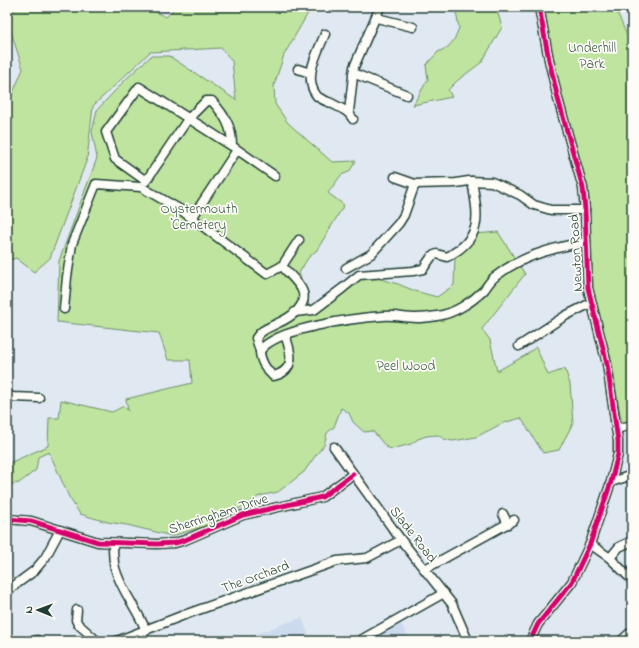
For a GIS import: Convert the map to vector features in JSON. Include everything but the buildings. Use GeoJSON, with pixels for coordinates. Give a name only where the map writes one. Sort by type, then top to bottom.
{"type":"FeatureCollection","features":[{"type":"Feature","properties":{"kind":"street"},"geometry":{"type":"LineString","coordinates":[[325,34],[310,73],[312,86],[317,96],[351,115],[353,74],[363,46],[377,18],[380,7]]}},
{"type":"Feature","properties":{"kind":"street","name":"Newton Road"},"geometry":{"type":"LineString","coordinates":[[530,641],[538,624],[572,582],[590,544],[611,482],[618,454],[618,441],[607,364],[591,304],[587,280],[583,188],[558,100],[539,7]]}},
{"type":"Feature","properties":{"kind":"street"},"geometry":{"type":"LineString","coordinates":[[377,18],[413,27]]}},
{"type":"Feature","properties":{"kind":"street"},"geometry":{"type":"LineString","coordinates":[[298,69],[310,73]]}},
{"type":"Feature","properties":{"kind":"street"},"geometry":{"type":"LineString","coordinates":[[353,74],[407,95]]}},
{"type":"Feature","properties":{"kind":"street"},"geometry":{"type":"LineString","coordinates":[[275,176],[139,87],[106,132],[115,159],[143,184],[192,218],[266,274],[282,266],[299,240]]}},
{"type":"Feature","properties":{"kind":"street"},"geometry":{"type":"LineString","coordinates":[[143,184],[188,119],[206,102],[212,101],[230,126],[234,148],[192,218]]}},
{"type":"Feature","properties":{"kind":"street"},"geometry":{"type":"LineString","coordinates":[[395,177],[415,184],[472,181],[492,182],[520,194],[534,205],[550,210],[585,210]]}},
{"type":"Feature","properties":{"kind":"street"},"geometry":{"type":"LineString","coordinates":[[295,312],[314,310],[359,275],[423,269],[432,256],[437,254],[447,256],[462,248],[471,236],[477,220],[472,181]]}},
{"type":"Feature","properties":{"kind":"street"},"geometry":{"type":"LineString","coordinates":[[64,309],[72,244],[96,184],[143,184]]}},
{"type":"Feature","properties":{"kind":"street"},"geometry":{"type":"LineString","coordinates":[[346,268],[371,254],[399,223],[404,215],[415,184]]}},
{"type":"Feature","properties":{"kind":"street"},"geometry":{"type":"LineString","coordinates":[[260,351],[269,342],[285,335],[312,326],[336,321],[385,316],[418,318],[440,316],[466,305],[484,290],[494,277],[515,263],[540,253],[571,244],[586,242]]}},
{"type":"Feature","properties":{"kind":"street"},"geometry":{"type":"LineString","coordinates":[[282,266],[300,287],[303,294],[303,303],[286,320],[260,332],[256,338],[260,351],[260,357],[273,376],[282,373],[288,367],[291,358],[285,335]]}},
{"type":"Feature","properties":{"kind":"street"},"geometry":{"type":"LineString","coordinates":[[519,346],[565,316],[591,304]]}},
{"type":"Feature","properties":{"kind":"street"},"geometry":{"type":"LineString","coordinates":[[7,395],[39,398]]}},
{"type":"Feature","properties":{"kind":"street"},"geometry":{"type":"LineString","coordinates":[[616,429],[632,425]]}},
{"type":"Feature","properties":{"kind":"street","name":"Slade Road"},"geometry":{"type":"LineString","coordinates":[[334,447],[401,540],[444,593],[455,610],[468,641]]}},
{"type":"Feature","properties":{"kind":"street","name":"Sherringham Drive"},"geometry":{"type":"LineString","coordinates":[[7,519],[31,521],[98,542],[166,544],[185,540],[248,514],[322,497],[353,474]]}},
{"type":"Feature","properties":{"kind":"street"},"geometry":{"type":"LineString","coordinates":[[611,482],[632,475]]}},
{"type":"Feature","properties":{"kind":"street"},"geometry":{"type":"LineString","coordinates":[[425,570],[511,522],[503,514]]}},
{"type":"Feature","properties":{"kind":"street"},"geometry":{"type":"LineString","coordinates":[[7,591],[28,575],[46,558],[60,530]]}},
{"type":"Feature","properties":{"kind":"street","name":"The Orchard"},"geometry":{"type":"LineString","coordinates":[[118,641],[184,615],[337,561],[367,558],[401,540]]}},
{"type":"Feature","properties":{"kind":"street"},"geometry":{"type":"LineString","coordinates":[[610,558],[619,547],[632,541]]}},
{"type":"Feature","properties":{"kind":"street"},"geometry":{"type":"LineString","coordinates":[[113,543],[115,568],[118,576],[146,630]]}},
{"type":"Feature","properties":{"kind":"street"},"geometry":{"type":"LineString","coordinates":[[590,544],[610,558],[632,580]]}},
{"type":"Feature","properties":{"kind":"street"},"geometry":{"type":"LineString","coordinates":[[359,641],[444,593]]}},
{"type":"Feature","properties":{"kind":"street"},"geometry":{"type":"LineString","coordinates":[[77,610],[76,620],[78,624],[96,641]]}},
{"type":"Feature","properties":{"kind":"street"},"geometry":{"type":"LineString","coordinates":[[621,641],[632,631]]}},
{"type":"Feature","properties":{"kind":"shaded area"},"geometry":{"type":"Polygon","coordinates":[[[397,616],[410,641],[354,641],[397,616]]]}},
{"type":"Feature","properties":{"kind":"shaded area"},"geometry":{"type":"Polygon","coordinates":[[[302,618],[311,641],[238,641],[288,622],[302,618]]]}},
{"type":"Feature","properties":{"kind":"green space"},"geometry":{"type":"Polygon","coordinates":[[[16,7],[145,7],[166,17],[176,7],[337,7],[308,13],[284,55],[274,85],[275,104],[288,123],[332,162],[356,161],[349,172],[341,175],[328,193],[344,205],[317,250],[308,258],[299,273],[307,294],[309,307],[361,279],[373,277],[437,297],[454,285],[455,255],[475,234],[498,232],[525,274],[482,329],[490,340],[497,371],[526,355],[536,347],[548,375],[565,369],[570,384],[573,423],[559,450],[543,453],[521,418],[503,423],[476,437],[453,441],[444,439],[438,435],[426,436],[411,444],[392,449],[386,447],[373,431],[364,432],[353,422],[349,413],[341,408],[334,427],[327,433],[324,445],[304,472],[278,492],[259,496],[253,501],[209,525],[172,536],[127,525],[107,522],[80,514],[69,497],[49,452],[38,457],[36,470],[19,483],[7,485],[7,464],[48,446],[49,418],[59,418],[61,400],[112,412],[124,406],[128,411],[126,399],[192,383],[190,360],[168,360],[159,333],[57,322],[59,261],[97,158],[92,132],[97,110],[127,78],[151,56],[169,56],[236,100],[232,61],[221,48],[150,52],[93,106],[87,159],[50,258],[34,272],[16,258],[7,261],[7,107],[23,69],[7,20],[16,7]]]}},
{"type":"Feature","properties":{"kind":"green space"},"geometry":{"type":"Polygon","coordinates":[[[455,7],[496,7],[502,27],[482,62],[458,80],[448,90],[452,97],[413,105],[428,79],[426,65],[438,52],[448,47],[454,40],[459,28],[455,7]]]}},
{"type":"Feature","properties":{"kind":"green space","name":"Underhill Park"},"geometry":{"type":"Polygon","coordinates":[[[543,7],[615,7],[632,48],[632,421],[622,424],[607,344],[594,302],[590,272],[587,209],[554,69],[543,7]]]}},
{"type":"Feature","properties":{"kind":"cycle path"},"geometry":{"type":"LineString","coordinates":[[530,641],[538,624],[572,582],[590,544],[611,482],[618,454],[618,441],[607,364],[588,288],[583,188],[558,99],[539,7]]}},
{"type":"Feature","properties":{"kind":"cycle path"},"geometry":{"type":"LineString","coordinates":[[7,519],[31,521],[98,542],[157,544],[175,543],[243,515],[322,497],[353,474]]}},
{"type":"Feature","properties":{"kind":"park label","name":"Oystermouth Cemetery"},"geometry":{"type":"Point","coordinates":[199,216]}},
{"type":"Feature","properties":{"kind":"park label","name":"Peel Wood"},"geometry":{"type":"Point","coordinates":[406,365]}}]}
